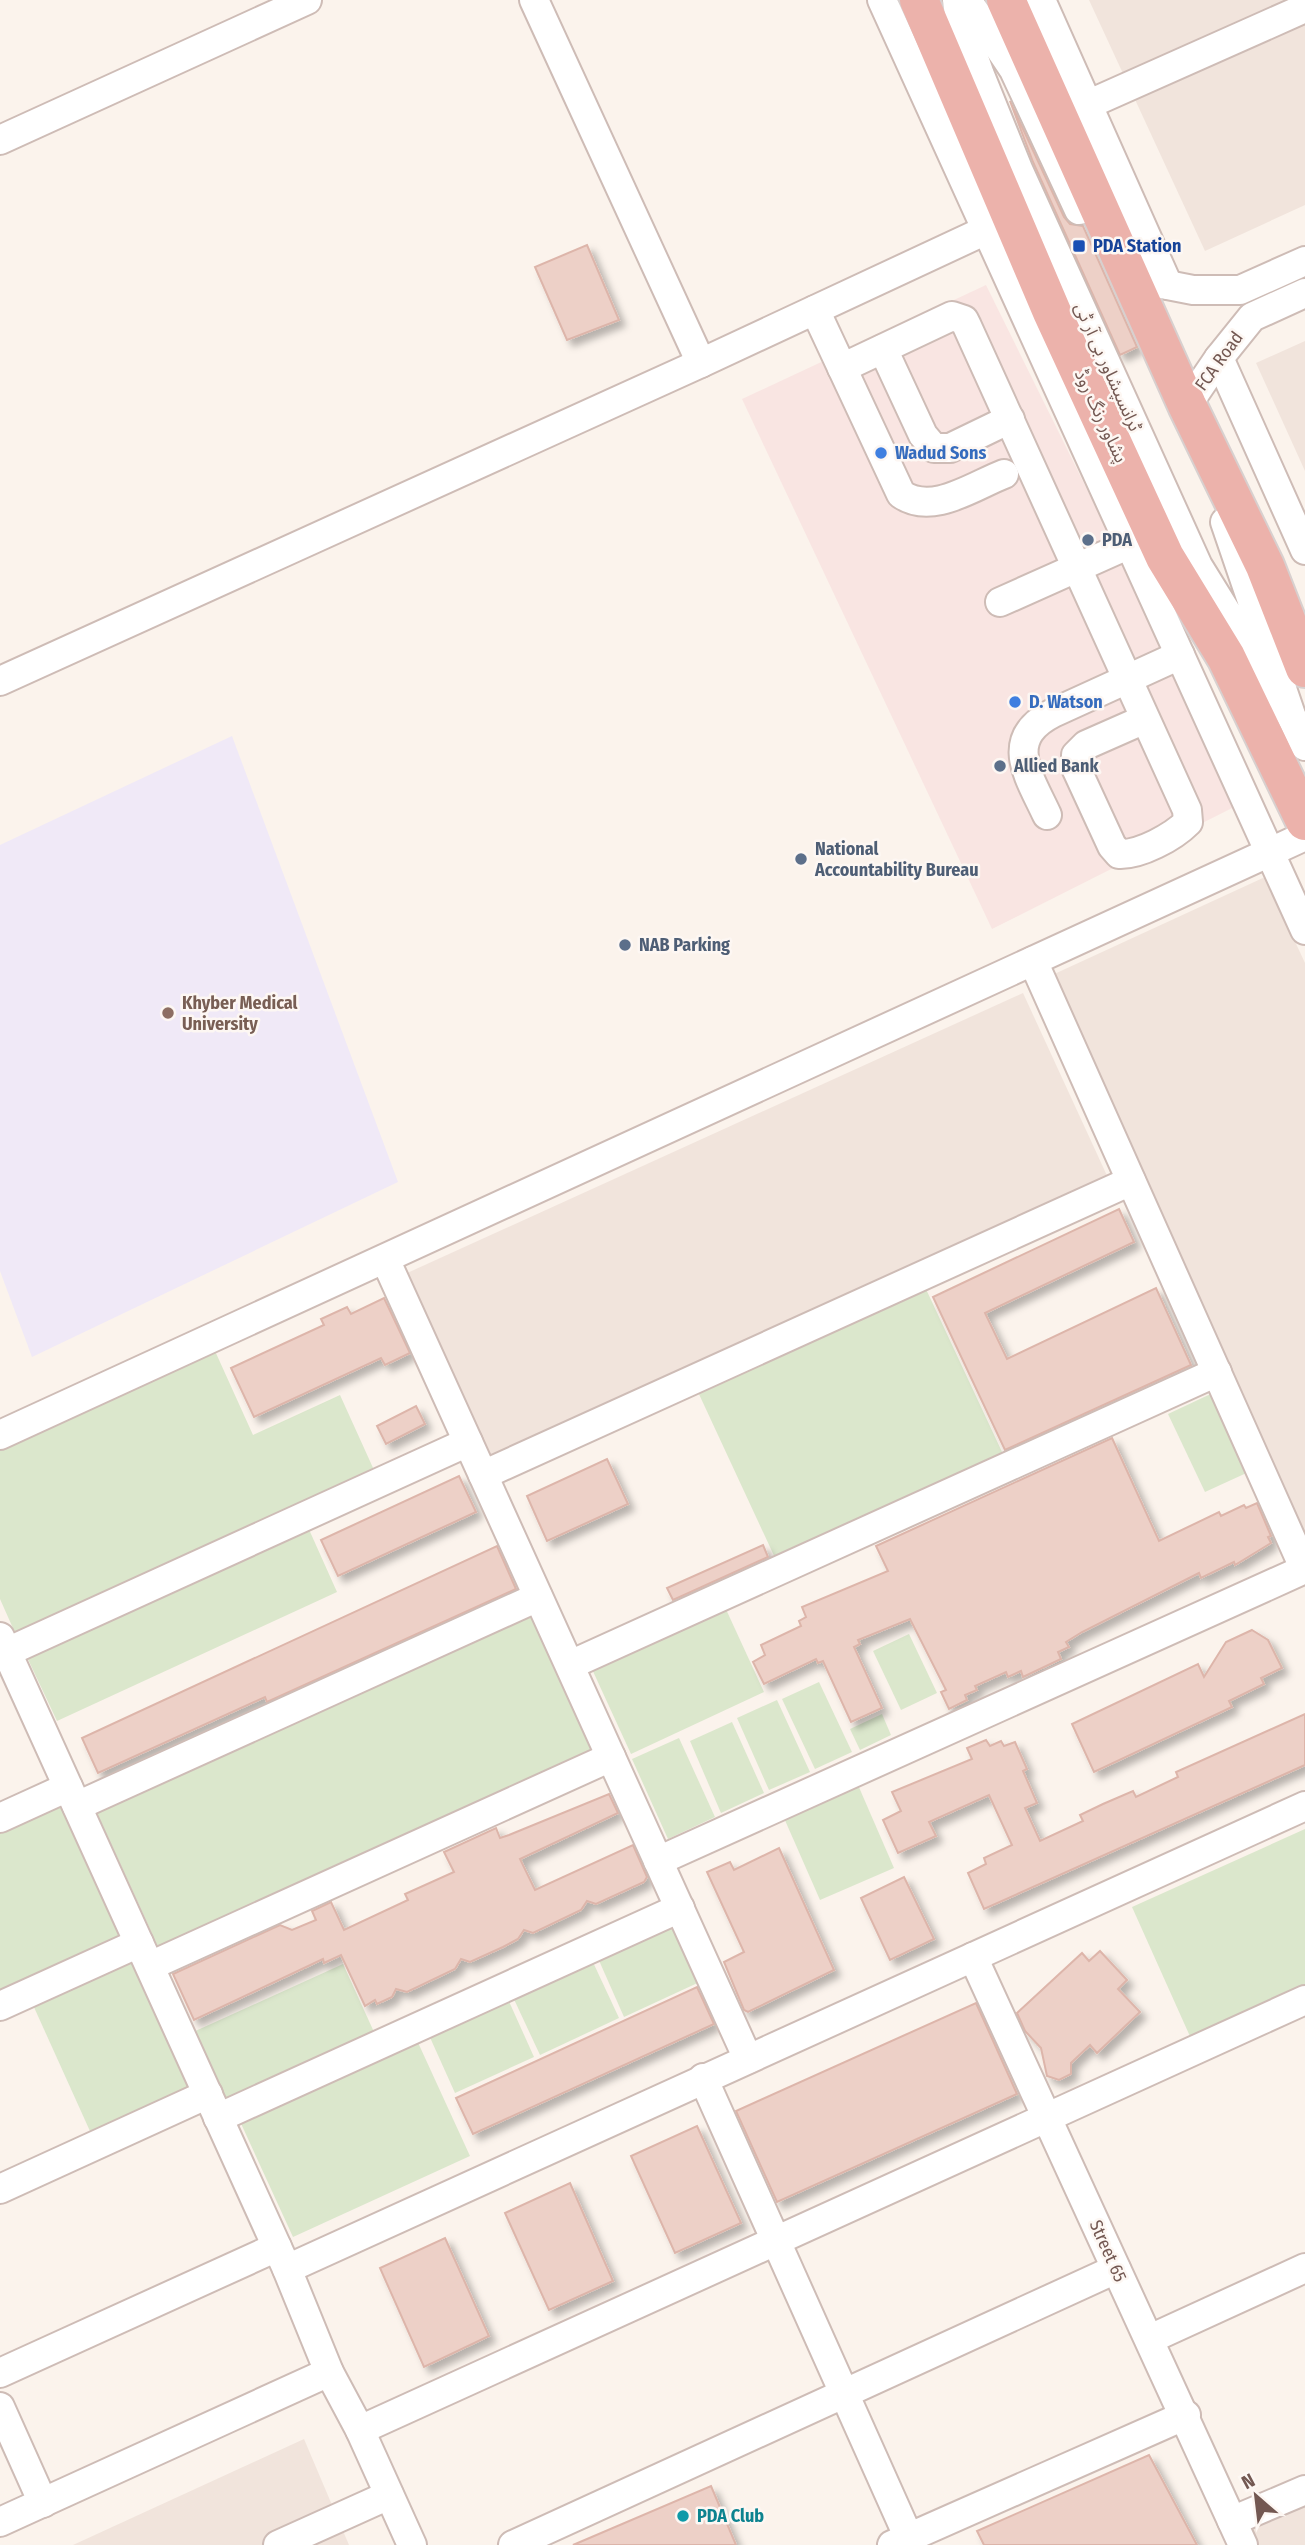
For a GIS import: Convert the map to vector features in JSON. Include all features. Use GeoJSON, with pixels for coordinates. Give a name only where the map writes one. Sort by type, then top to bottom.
{"type":"FeatureCollection","features":[{"type":"Feature","properties":{"kind":"highway","name":"پشاور رنگ روڈ"},"geometry":{"type":"LineString","coordinates":[[919,0],[999,224],[1166,557],[1226,657],[1305,821]]}},
{"type":"Feature","properties":{"kind":"highway"},"geometry":{"type":"LineString","coordinates":[[1006,0],[1150,282],[1187,405],[1265,566],[1305,668]]}},
{"type":"Feature","properties":{"kind":"street"},"geometry":{"type":"LineString","coordinates":[[0,140],[307,0]]}},
{"type":"Feature","properties":{"kind":"street"},"geometry":{"type":"LineString","coordinates":[[534,0],[701,363]]}},
{"type":"Feature","properties":{"kind":"street"},"geometry":{"type":"LineString","coordinates":[[882,0],[999,224],[1130,544],[1305,930]]}},
{"type":"Feature","properties":{"kind":"street","name":"ٹرانسپشاور بی آر ٹی"},"geometry":{"type":"LineString","coordinates":[[957,0],[959,15],[980,75],[1018,169],[1198,566],[1293,718]]}},
{"type":"Feature","properties":{"kind":"street","name":"ٹرانسپشاور بی آر ٹی"},"geometry":{"type":"LineString","coordinates":[[967,0],[1014,70],[1233,540],[1305,746]]}},
{"type":"Feature","properties":{"kind":"street"},"geometry":{"type":"LineString","coordinates":[[1041,0],[1087,105],[1150,282],[1193,290],[1240,290],[1305,261]]}},
{"type":"Feature","properties":{"kind":"street"},"geometry":{"type":"LineString","coordinates":[[1087,105],[1305,9]]}},
{"type":"Feature","properties":{"kind":"street"},"geometry":{"type":"LineString","coordinates":[[0,681],[701,363],[999,224]]}},
{"type":"Feature","properties":{"kind":"street","name":"FCA Road"},"geometry":{"type":"LineString","coordinates":[[1187,405],[1219,358],[1252,317],[1305,293]]}},
{"type":"Feature","properties":{"kind":"street"},"geometry":{"type":"LineString","coordinates":[[816,310],[901,494],[911,501],[926,504],[1004,474]]}},
{"type":"Feature","properties":{"kind":"street"},"geometry":{"type":"LineString","coordinates":[[842,368],[957,316],[967,326],[1187,810],[1188,822],[1180,830],[1130,855],[1119,855],[1112,846],[1076,768],[1076,755],[1086,745],[1145,719]]}},
{"type":"Feature","properties":{"kind":"street"},"geometry":{"type":"LineString","coordinates":[[883,349],[923,435],[934,448],[950,448],[1010,419]]}},
{"type":"Feature","properties":{"kind":"street"},"geometry":{"type":"LineString","coordinates":[[1219,358],[1304,546]]}},
{"type":"Feature","properties":{"kind":"street"},"geometry":{"type":"LineString","coordinates":[[1000,602],[1130,544]]}},
{"type":"Feature","properties":{"kind":"street"},"geometry":{"type":"LineString","coordinates":[[1047,816],[1025,768],[1022,750],[1027,733],[1036,722],[1180,655]]}},
{"type":"Feature","properties":{"kind":"street"},"geometry":{"type":"LineString","coordinates":[[0,1435],[1305,836]]}},
{"type":"Feature","properties":{"kind":"street"},"geometry":{"type":"LineString","coordinates":[[658,1861],[1305,1570],[1033,961]]}},
{"type":"Feature","properties":{"kind":"street"},"geometry":{"type":"LineString","coordinates":[[483,1475],[1131,1181]]}},
{"type":"Feature","properties":{"kind":"street"},"geometry":{"type":"LineString","coordinates":[[385,1259],[748,2059]]}},
{"type":"Feature","properties":{"kind":"street"},"geometry":{"type":"LineString","coordinates":[[570,1665],[1217,1372]]}},
{"type":"Feature","properties":{"kind":"street"},"geometry":{"type":"LineString","coordinates":[[412,2545],[360,2430],[329,2372],[282,2258],[3,1644],[468,1442]]}},
{"type":"Feature","properties":{"kind":"street"},"geometry":{"type":"LineString","coordinates":[[0,1818],[73,1797],[538,1597]]}},
{"type":"Feature","properties":{"kind":"street"},"geometry":{"type":"LineString","coordinates":[[0,2006],[144,1955],[611,1757]]}},
{"type":"Feature","properties":{"kind":"street"},"geometry":{"type":"LineString","coordinates":[[0,2372],[282,2258],[748,2059],[1305,1806]]}},
{"type":"Feature","properties":{"kind":"street"},"geometry":{"type":"LineString","coordinates":[[0,2189],[213,2106],[680,1908]]}},
{"type":"Feature","properties":{"kind":"street","name":"Street 65"},"geometry":{"type":"LineString","coordinates":[[973,1957],[1049,2117],[1238,2533]]}},
{"type":"Feature","properties":{"kind":"street"},"geometry":{"type":"LineString","coordinates":[[360,2430],[1305,2000]]}},
{"type":"Feature","properties":{"kind":"street"},"geometry":{"type":"LineString","coordinates":[[703,2078],[844,2392],[905,2542],[1186,2415]]}},
{"type":"Feature","properties":{"kind":"street"},"geometry":{"type":"LineString","coordinates":[[1150,2339],[1305,2268]]}},
{"type":"Feature","properties":{"kind":"street"},"geometry":{"type":"LineString","coordinates":[[513,2545],[1116,2269]]}},
{"type":"Feature","properties":{"kind":"street"},"geometry":{"type":"LineString","coordinates":[[0,2522],[329,2372]]}},
{"type":"Feature","properties":{"kind":"street"},"geometry":{"type":"LineString","coordinates":[[0,2407],[43,2503]]}},
{"type":"Feature","properties":{"kind":"street"},"geometry":{"type":"LineString","coordinates":[[1238,2533],[1305,2490]]}},
{"type":"Feature","properties":{"kind":"street"},"geometry":{"type":"LineString","coordinates":[[278,2545],[389,2495]]}},
{"type":"Feature","properties":{"kind":"shaded area"},"geometry":{"type":"Polygon","coordinates":[[[1089,0],[1305,0],[1305,205],[1205,251],[1089,0]]]}},
{"type":"Feature","properties":{"kind":"shaded area"},"geometry":{"type":"Polygon","coordinates":[[[986,285],[1242,803],[992,929],[742,399],[986,285]]]}},
{"type":"Feature","properties":{"kind":"shaded area"},"geometry":{"type":"Polygon","coordinates":[[[1305,341],[1305,471],[1256,363],[1305,341]]]}},
{"type":"Feature","properties":{"kind":"shaded area","name":"Khyber Medical University"},"geometry":{"type":"Polygon","coordinates":[[[232,736],[398,1182],[32,1357],[0,1271],[0,845],[232,736]]]}},
{"type":"Feature","properties":{"kind":"shaded area"},"geometry":{"type":"Polygon","coordinates":[[[1265,877],[1305,963],[1305,1544],[1050,976],[1265,877]]]}},
{"type":"Feature","properties":{"kind":"shaded area"},"geometry":{"type":"Polygon","coordinates":[[[1023,993],[1109,1180],[490,1461],[405,1274],[1023,993]]]}},
{"type":"Feature","properties":{"kind":"shaded area"},"geometry":{"type":"Polygon","coordinates":[[[304,2439],[349,2545],[73,2545],[304,2439]]]}},
{"type":"Feature","properties":{"kind":"shaded area"},"geometry":{"type":"Polygon","coordinates":[[[1305,2487],[1305,2545],[1243,2545],[1232,2521],[1305,2487]]]}},
{"type":"Feature","properties":{"kind":"green space"},"geometry":{"type":"Polygon","coordinates":[[[925,1287],[1003,1454],[776,1560],[698,1392],[925,1287]]]}},
{"type":"Feature","properties":{"kind":"green space"},"geometry":{"type":"Polygon","coordinates":[[[215,1351],[253,1435],[340,1395],[374,1470],[16,1635],[0,1599],[0,1450],[215,1351]]]}},
{"type":"Feature","properties":{"kind":"green space"},"geometry":{"type":"Polygon","coordinates":[[[1217,1391],[1253,1470],[1205,1492],[1168,1414],[1217,1391]]]}},
{"type":"Feature","properties":{"kind":"green space"},"geometry":{"type":"Polygon","coordinates":[[[307,1525],[337,1592],[57,1721],[26,1655],[307,1525]]]}},
{"type":"Feature","properties":{"kind":"green space"},"geometry":{"type":"Polygon","coordinates":[[[724,1605],[764,1692],[631,1754],[591,1667],[724,1605]]]}},
{"type":"Feature","properties":{"kind":"green space"},"geometry":{"type":"Polygon","coordinates":[[[533,1612],[597,1753],[160,1951],[96,1811],[533,1612]]]}},
{"type":"Feature","properties":{"kind":"green space"},"geometry":{"type":"Polygon","coordinates":[[[909,1634],[937,1693],[901,1710],[873,1651],[909,1634]]]}},
{"type":"Feature","properties":{"kind":"green space"},"geometry":{"type":"Polygon","coordinates":[[[819,1682],[852,1752],[815,1769],[782,1699],[819,1682]]]}},
{"type":"Feature","properties":{"kind":"green space"},"geometry":{"type":"Polygon","coordinates":[[[777,1700],[810,1772],[769,1790],[737,1718],[777,1700]]]}},
{"type":"Feature","properties":{"kind":"green space"},"geometry":{"type":"Polygon","coordinates":[[[882,1714],[891,1735],[860,1750],[850,1729],[882,1714]]]}},
{"type":"Feature","properties":{"kind":"green space"},"geometry":{"type":"Polygon","coordinates":[[[732,1722],[764,1793],[721,1813],[690,1741],[732,1722]]]}},
{"type":"Feature","properties":{"kind":"green space"},"geometry":{"type":"Polygon","coordinates":[[[679,1738],[715,1817],[668,1839],[632,1759],[679,1738]]]}},
{"type":"Feature","properties":{"kind":"green space"},"geometry":{"type":"Polygon","coordinates":[[[858,1785],[894,1868],[820,1900],[784,1818],[858,1785]]]}},
{"type":"Feature","properties":{"kind":"green space"},"geometry":{"type":"Polygon","coordinates":[[[67,1803],[129,1940],[0,1998],[0,1834],[67,1803]]]}},
{"type":"Feature","properties":{"kind":"green space"},"geometry":{"type":"Polygon","coordinates":[[[1305,1829],[1305,1992],[1193,2043],[1132,1907],[1305,1829]]]}},
{"type":"Feature","properties":{"kind":"green space"},"geometry":{"type":"Polygon","coordinates":[[[676,1920],[704,1980],[624,2017],[597,1956],[676,1920]]]}},
{"type":"Feature","properties":{"kind":"green space"},"geometry":{"type":"Polygon","coordinates":[[[139,1957],[200,2092],[94,2140],[33,2005],[139,1957]]]}},
{"type":"Feature","properties":{"kind":"green space"},"geometry":{"type":"Polygon","coordinates":[[[591,1958],[619,2018],[540,2055],[512,1995],[591,1958]]]}},
{"type":"Feature","properties":{"kind":"green space"},"geometry":{"type":"Polygon","coordinates":[[[343,1964],[374,2032],[221,2101],[191,2033],[343,1964]]]}},
{"type":"Feature","properties":{"kind":"green space"},"geometry":{"type":"Polygon","coordinates":[[[507,1997],[534,2057],[455,2093],[428,2033],[507,1997]]]}},
{"type":"Feature","properties":{"kind":"green space"},"geometry":{"type":"Polygon","coordinates":[[[415,2036],[470,2156],[293,2237],[238,2117],[415,2036]]]}},
{"type":"Feature","properties":{"kind":"building"},"geometry":{"type":"Polygon","coordinates":[[[1010,101],[1064,217],[1070,224],[1083,226],[1137,347],[1120,355],[1033,162],[1010,101]]]}},
{"type":"Feature","properties":{"kind":"building"},"geometry":{"type":"Polygon","coordinates":[[[587,245],[619,320],[567,340],[535,267],[587,245]]]}},
{"type":"Feature","properties":{"kind":"building"},"geometry":{"type":"Polygon","coordinates":[[[1119,1209],[1134,1242],[985,1313],[1007,1359],[1156,1288],[1191,1365],[1005,1450],[933,1297],[1119,1209]]]}},
{"type":"Feature","properties":{"kind":"building"},"geometry":{"type":"Polygon","coordinates":[[[384,1298],[410,1353],[385,1365],[381,1358],[254,1417],[231,1368],[324,1325],[321,1319],[347,1307],[351,1314],[384,1298]]]}},
{"type":"Feature","properties":{"kind":"building"},"geometry":{"type":"Polygon","coordinates":[[[416,1406],[425,1424],[386,1444],[377,1426],[416,1406]]]}},
{"type":"Feature","properties":{"kind":"building"},"geometry":{"type":"Polygon","coordinates":[[[1112,1438],[1159,1541],[1219,1512],[1221,1516],[1244,1505],[1246,1508],[1257,1503],[1271,1536],[1268,1537],[1271,1543],[1235,1565],[1234,1562],[1201,1578],[1199,1573],[1082,1632],[1066,1642],[1069,1647],[1058,1652],[1061,1659],[1023,1677],[1021,1671],[1008,1677],[1006,1672],[975,1686],[977,1690],[965,1695],[967,1700],[949,1709],[941,1692],[946,1690],[910,1619],[858,1640],[860,1644],[854,1647],[882,1708],[851,1722],[823,1661],[818,1663],[816,1659],[764,1684],[753,1662],[765,1655],[761,1645],[801,1626],[799,1621],[806,1617],[802,1607],[888,1571],[876,1546],[1112,1438]]]}},
{"type":"Feature","properties":{"kind":"building"},"geometry":{"type":"Polygon","coordinates":[[[607,1459],[628,1504],[547,1541],[527,1496],[607,1459]]]}},
{"type":"Feature","properties":{"kind":"building"},"geometry":{"type":"Polygon","coordinates":[[[459,1476],[476,1512],[338,1576],[321,1540],[459,1476]]]}},
{"type":"Feature","properties":{"kind":"building"},"geometry":{"type":"Polygon","coordinates":[[[763,1545],[768,1557],[673,1600],[667,1588],[763,1545]]]}},
{"type":"Feature","properties":{"kind":"building"},"geometry":{"type":"Polygon","coordinates":[[[497,1546],[516,1589],[267,1702],[265,1697],[98,1773],[82,1738],[497,1546]]]}},
{"type":"Feature","properties":{"kind":"building"},"geometry":{"type":"Polygon","coordinates":[[[1252,1630],[1268,1640],[1282,1668],[1261,1678],[1264,1684],[1229,1701],[1232,1707],[1094,1772],[1072,1724],[1198,1664],[1204,1677],[1226,1642],[1252,1630]]]}},
{"type":"Feature","properties":{"kind":"building"},"geometry":{"type":"Polygon","coordinates":[[[1305,1714],[1305,1765],[984,1909],[968,1873],[986,1864],[984,1858],[1012,1845],[989,1795],[929,1822],[936,1836],[898,1853],[883,1820],[901,1811],[892,1792],[972,1759],[967,1748],[986,1740],[990,1746],[1001,1741],[1004,1746],[1015,1742],[1027,1769],[1023,1771],[1037,1803],[1025,1808],[1040,1841],[1083,1821],[1080,1815],[1133,1791],[1136,1797],[1178,1777],[1176,1772],[1305,1714]]]}},
{"type":"Feature","properties":{"kind":"building"},"geometry":{"type":"Polygon","coordinates":[[[609,1794],[618,1813],[520,1859],[535,1890],[633,1845],[647,1877],[644,1882],[596,1904],[587,1901],[581,1910],[533,1933],[524,1930],[518,1939],[470,1962],[461,1959],[455,1969],[407,1992],[396,1989],[392,1997],[377,2004],[375,2000],[365,2006],[341,1955],[324,1963],[323,1959],[194,2020],[173,1974],[280,1925],[292,1930],[316,1920],[312,1911],[331,1902],[344,1930],[408,1900],[405,1894],[454,1872],[444,1852],[496,1828],[500,1838],[509,1835],[609,1794]]]}},
{"type":"Feature","properties":{"kind":"building"},"geometry":{"type":"Polygon","coordinates":[[[779,1848],[834,1970],[748,2012],[744,2010],[724,1962],[744,1952],[707,1872],[730,1862],[734,1870],[779,1848]]]}},
{"type":"Feature","properties":{"kind":"building"},"geometry":{"type":"Polygon","coordinates":[[[904,1877],[934,1939],[890,1960],[861,1898],[904,1877]]]}},
{"type":"Feature","properties":{"kind":"building"},"geometry":{"type":"Polygon","coordinates":[[[1100,1951],[1127,1980],[1118,1989],[1140,2012],[1097,2053],[1090,2045],[1071,2063],[1071,2074],[1059,2080],[1047,2076],[1041,2048],[1025,2031],[1017,2013],[1082,1953],[1089,1961],[1100,1951]]]}},
{"type":"Feature","properties":{"kind":"building"},"geometry":{"type":"Polygon","coordinates":[[[697,1987],[714,2024],[473,2134],[456,2098],[697,1987]]]}},
{"type":"Feature","properties":{"kind":"building"},"geometry":{"type":"Polygon","coordinates":[[[976,2003],[1017,2094],[777,2202],[736,2111],[976,2003]]]}},
{"type":"Feature","properties":{"kind":"building"},"geometry":{"type":"Polygon","coordinates":[[[697,2126],[741,2223],[675,2253],[631,2156],[697,2126]]]}},
{"type":"Feature","properties":{"kind":"building"},"geometry":{"type":"Polygon","coordinates":[[[570,2183],[613,2281],[549,2310],[505,2213],[570,2183]]]}},
{"type":"Feature","properties":{"kind":"building"},"geometry":{"type":"Polygon","coordinates":[[[445,2238],[489,2336],[424,2367],[380,2268],[445,2238]]]}},
{"type":"Feature","properties":{"kind":"building"},"geometry":{"type":"Polygon","coordinates":[[[1149,2455],[1197,2545],[984,2545],[977,2531],[1149,2455]]]}},
{"type":"Feature","properties":{"kind":"building","name":"PDA Club"},"geometry":{"type":"Polygon","coordinates":[[[711,2486],[736,2545],[573,2545],[711,2486]]]}},
{"type":"Feature","properties":{"kind":"place","name":"PDA Station"},"geometry":{"type":"Point","coordinates":[1079,246]}},
{"type":"Feature","properties":{"kind":"place","name":"Wadud Sons"},"geometry":{"type":"Point","coordinates":[881,453]}},
{"type":"Feature","properties":{"kind":"place","name":"PDA"},"geometry":{"type":"Point","coordinates":[1088,540]}},
{"type":"Feature","properties":{"kind":"place","name":"D. Watson"},"geometry":{"type":"Point","coordinates":[1015,702]}},
{"type":"Feature","properties":{"kind":"place","name":"Allied Bank"},"geometry":{"type":"Point","coordinates":[1000,766]}},
{"type":"Feature","properties":{"kind":"place","name":"National Accountability Bureau"},"geometry":{"type":"Point","coordinates":[801,859]}},
{"type":"Feature","properties":{"kind":"place","name":"NAB Parking"},"geometry":{"type":"Point","coordinates":[625,945]}},
{"type":"Feature","properties":{"kind":"place","name":"Khyber Medical University"},"geometry":{"type":"Point","coordinates":[168,1013]}},
{"type":"Feature","properties":{"kind":"place","name":"PDA Club"},"geometry":{"type":"Point","coordinates":[683,2516]}}]}
